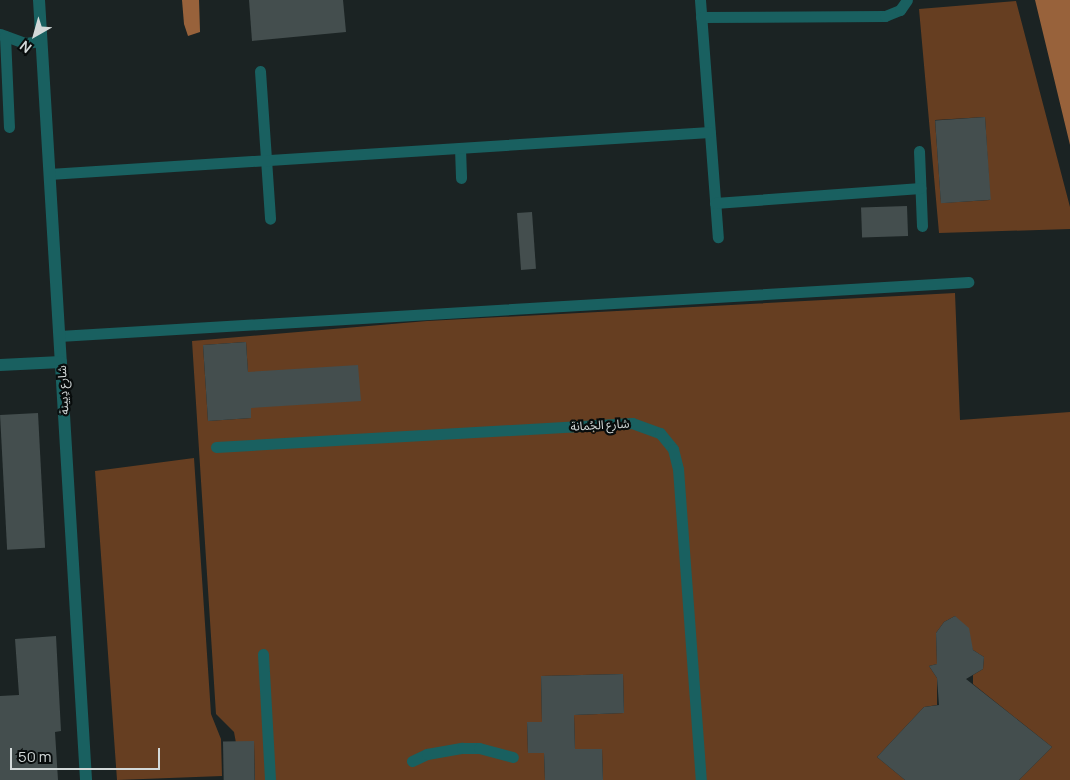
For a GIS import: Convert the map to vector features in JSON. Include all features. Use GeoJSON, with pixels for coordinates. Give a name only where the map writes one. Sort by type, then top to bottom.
{"type":"FeatureCollection","features":[{"type":"Feature","properties":{"kind":"street","name":"شارع دِيينة"},"geometry":{"type":"LineString","coordinates":[[41,1],[86,780]]}},
{"type":"Feature","properties":{"kind":"street"},"geometry":{"type":"LineString","coordinates":[[0,365],[61,362]]}},
{"type":"Feature","properties":{"kind":"lane"},"geometry":{"type":"LineString","coordinates":[[700,0],[718,237]]}},
{"type":"Feature","properties":{"kind":"lane"},"geometry":{"type":"LineString","coordinates":[[701,17],[885,16],[900,10],[907,0]]}},
{"type":"Feature","properties":{"kind":"lane"},"geometry":{"type":"LineString","coordinates":[[9,127],[2,35],[25,43],[42,41]]}},
{"type":"Feature","properties":{"kind":"lane"},"geometry":{"type":"LineString","coordinates":[[260,71],[270,219]]}},
{"type":"Feature","properties":{"kind":"lane"},"geometry":{"type":"LineString","coordinates":[[50,174],[710,132]]}},
{"type":"Feature","properties":{"kind":"lane"},"geometry":{"type":"LineString","coordinates":[[460,148],[461,178]]}},
{"type":"Feature","properties":{"kind":"lane"},"geometry":{"type":"LineString","coordinates":[[919,150],[922,226]]}},
{"type":"Feature","properties":{"kind":"lane"},"geometry":{"type":"LineString","coordinates":[[715,203],[920,188]]}},
{"type":"Feature","properties":{"kind":"lane"},"geometry":{"type":"LineString","coordinates":[[59,336],[968,282]]}},
{"type":"Feature","properties":{"kind":"lane","name":"شارع الجُمانة"},"geometry":{"type":"LineString","coordinates":[[216,447],[632,423],[660,433],[673,449],[678,469],[701,780]]}},
{"type":"Feature","properties":{"kind":"lane"},"geometry":{"type":"LineString","coordinates":[[262,654],[270,780]]}},
{"type":"Feature","properties":{"kind":"lane"},"geometry":{"type":"LineString","coordinates":[[412,761],[436,752],[462,748],[479,748],[513,757]]}},
{"type":"Feature","properties":{"kind":"shaded area"},"geometry":{"type":"Polygon","coordinates":[[[182,0],[199,0],[200,32],[188,36],[184,24],[182,0]]]}},
{"type":"Feature","properties":{"kind":"shaded area"},"geometry":{"type":"Polygon","coordinates":[[[1035,0],[1070,0],[1070,145],[1050,62],[1035,0]]]}},
{"type":"Feature","properties":{"kind":"shaded area"},"geometry":{"type":"Polygon","coordinates":[[[1016,1],[1070,207],[1070,229],[939,233],[919,9],[1016,1]],[[985,117],[935,120],[941,203],[990,200],[985,117]]]}},
{"type":"Feature","properties":{"kind":"shaded area"},"geometry":{"type":"Polygon","coordinates":[[[955,293],[960,420],[1070,412],[1070,780],[1019,780],[1052,747],[973,684],[973,675],[983,669],[984,657],[973,650],[955,616],[944,622],[936,633],[937,664],[929,666],[937,678],[937,705],[924,707],[877,757],[905,780],[603,780],[602,749],[575,749],[574,715],[624,713],[623,674],[541,676],[542,722],[527,722],[528,753],[544,753],[545,780],[255,780],[254,742],[236,743],[234,732],[216,714],[192,341],[427,321],[955,293]],[[246,342],[203,345],[208,421],[251,418],[246,342]]]}},
{"type":"Feature","properties":{"kind":"shaded area"},"geometry":{"type":"Polygon","coordinates":[[[194,458],[211,714],[221,739],[222,776],[117,780],[95,471],[194,458]]]}},
{"type":"Feature","properties":{"kind":"building"},"geometry":{"type":"Polygon","coordinates":[[[249,0],[343,0],[346,32],[252,41],[249,0]]]}},
{"type":"Feature","properties":{"kind":"building"},"geometry":{"type":"Polygon","coordinates":[[[985,117],[991,200],[941,203],[935,120],[985,117]]]}},
{"type":"Feature","properties":{"kind":"building"},"geometry":{"type":"Polygon","coordinates":[[[907,206],[908,236],[862,238],[861,208],[907,206]]]}},
{"type":"Feature","properties":{"kind":"building"},"geometry":{"type":"Polygon","coordinates":[[[532,212],[536,269],[521,270],[517,213],[532,212]]]}},
{"type":"Feature","properties":{"kind":"building"},"geometry":{"type":"Polygon","coordinates":[[[246,342],[248,372],[358,365],[361,401],[251,408],[251,418],[208,421],[203,345],[246,342]]]}},
{"type":"Feature","properties":{"kind":"building"},"geometry":{"type":"Polygon","coordinates":[[[38,413],[45,548],[7,550],[0,415],[38,413]]]}},
{"type":"Feature","properties":{"kind":"building"},"geometry":{"type":"Polygon","coordinates":[[[955,616],[969,628],[973,650],[984,657],[983,669],[966,679],[1052,747],[1019,780],[905,780],[877,757],[924,707],[939,705],[937,678],[929,666],[937,664],[936,633],[944,622],[955,616]]]}},
{"type":"Feature","properties":{"kind":"building"},"geometry":{"type":"Polygon","coordinates":[[[56,636],[61,731],[55,732],[58,780],[0,780],[0,696],[19,695],[15,639],[56,636]]]}},
{"type":"Feature","properties":{"kind":"building"},"geometry":{"type":"Polygon","coordinates":[[[623,674],[624,713],[574,715],[575,749],[602,749],[603,780],[545,780],[544,753],[528,753],[527,722],[542,722],[541,676],[623,674]]]}},
{"type":"Feature","properties":{"kind":"building"},"geometry":{"type":"Polygon","coordinates":[[[254,741],[255,780],[224,780],[223,742],[254,741]]]}}]}
